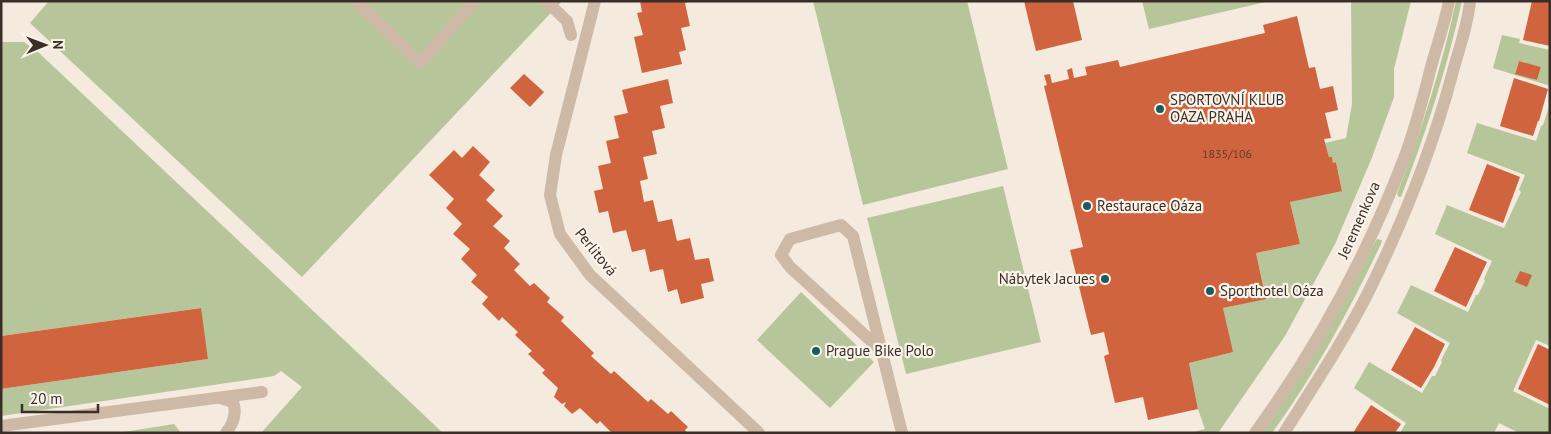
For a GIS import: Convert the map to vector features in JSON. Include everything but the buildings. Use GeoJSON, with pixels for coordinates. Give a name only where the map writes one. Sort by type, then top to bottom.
{"type":"FeatureCollection","features":[{"type":"Feature","properties":{"kind":"street"},"geometry":{"type":"LineString","coordinates":[[356,1],[420,63],[475,1]]}},
{"type":"Feature","properties":{"kind":"street"},"geometry":{"type":"LineString","coordinates":[[546,1],[567,21],[571,35]]}},
{"type":"Feature","properties":{"kind":"street","name":"Perlitová"},"geometry":{"type":"LineString","coordinates":[[595,1],[556,155],[550,194],[560,234],[590,275],[759,433]]}},
{"type":"Feature","properties":{"kind":"street","name":"Jeremenkova"},"geometry":{"type":"LineString","coordinates":[[1255,433],[1306,356],[1348,284],[1380,214],[1403,160],[1419,113],[1449,1]]}},
{"type":"Feature","properties":{"kind":"street"},"geometry":{"type":"LineString","coordinates":[[1284,433],[1326,368],[1367,294],[1399,223],[1441,118],[1470,1]]}},
{"type":"Feature","properties":{"kind":"street"},"geometry":{"type":"LineString","coordinates":[[1380,214],[1399,223]]}},
{"type":"Feature","properties":{"kind":"street"},"geometry":{"type":"LineString","coordinates":[[881,350],[790,267],[782,255],[790,240],[841,225],[853,236],[902,433]]}},
{"type":"Feature","properties":{"kind":"street"},"geometry":{"type":"LineString","coordinates":[[1,426],[262,392]]}},
{"type":"Feature","properties":{"kind":"street"},"geometry":{"type":"LineString","coordinates":[[220,398],[234,402],[235,407],[235,414],[226,433]]}},
{"type":"Feature","properties":{"kind":"green space"},"geometry":{"type":"Polygon","coordinates":[[[49,1],[562,1],[302,277],[30,23],[49,1]]]}},
{"type":"Feature","properties":{"kind":"green space"},"geometry":{"type":"Polygon","coordinates":[[[813,1],[967,1],[1008,169],[863,205],[813,1]]]}},
{"type":"Feature","properties":{"kind":"green space"},"geometry":{"type":"Polygon","coordinates":[[[1142,1],[1270,1],[1149,29],[1142,1]]]}},
{"type":"Feature","properties":{"kind":"green space"},"geometry":{"type":"Polygon","coordinates":[[[1351,1],[1411,1],[1394,69],[1394,97],[1371,160],[1335,244],[1285,336],[1218,433],[1189,433],[1205,429],[1198,409],[1189,363],[1232,352],[1223,308],[1266,298],[1256,253],[1300,244],[1290,202],[1342,190],[1336,162],[1333,163],[1332,157],[1329,157],[1325,143],[1346,138],[1352,104],[1351,1]]]}},
{"type":"Feature","properties":{"kind":"green space"},"geometry":{"type":"Polygon","coordinates":[[[1456,1],[1462,1],[1443,76],[1419,149],[1401,197],[1399,197],[1397,194],[1430,99],[1456,1]]]}},
{"type":"Feature","properties":{"kind":"green space"},"geometry":{"type":"Polygon","coordinates":[[[1502,35],[1520,39],[1519,43],[1550,50],[1550,86],[1493,68],[1502,35]],[[1519,61],[1515,73],[1537,80],[1541,67],[1519,61]]]}},
{"type":"Feature","properties":{"kind":"green space"},"geometry":{"type":"Polygon","coordinates":[[[1,42],[24,42],[38,52],[443,433],[261,433],[302,387],[281,371],[274,376],[1,416],[1,389],[208,359],[200,308],[1,336],[1,42]]]}},
{"type":"Feature","properties":{"kind":"green space"},"geometry":{"type":"Polygon","coordinates":[[[1550,104],[1550,346],[1536,340],[1513,391],[1550,409],[1550,433],[1519,433],[1499,423],[1494,433],[1400,433],[1406,423],[1354,388],[1369,362],[1422,393],[1432,376],[1435,376],[1450,343],[1397,313],[1411,285],[1468,312],[1485,281],[1484,279],[1492,261],[1435,234],[1447,205],[1504,228],[1521,192],[1519,190],[1525,175],[1467,153],[1477,123],[1536,141],[1550,104]]]}},
{"type":"Feature","properties":{"kind":"green space"},"geometry":{"type":"Polygon","coordinates":[[[1003,186],[1041,342],[906,374],[867,218],[1003,186]]]}},
{"type":"Feature","properties":{"kind":"green space"},"geometry":{"type":"Polygon","coordinates":[[[1377,239],[1382,240],[1381,244],[1357,293],[1303,388],[1272,433],[1262,433],[1377,239]]]}},
{"type":"Feature","properties":{"kind":"green space","name":"Prague Bike Polo"},"geometry":{"type":"Polygon","coordinates":[[[801,292],[874,362],[830,408],[757,340],[801,292]]]}},
{"type":"Feature","properties":{"kind":"green space"},"geometry":{"type":"Polygon","coordinates":[[[174,424],[181,433],[118,433],[174,424]]]}},
{"type":"Feature","properties":{"kind":"place","name":"SPORTOVNÍ KLUB OAZA PRAHA"},"geometry":{"type":"Point","coordinates":[1160,109]}},
{"type":"Feature","properties":{"kind":"place","name":"Restaurace Oáza"},"geometry":{"type":"Point","coordinates":[1087,206]}},
{"type":"Feature","properties":{"kind":"place","name":"Nábytek Jacues"},"geometry":{"type":"Point","coordinates":[1105,279]}},
{"type":"Feature","properties":{"kind":"place","name":"Sporthotel Oáza"},"geometry":{"type":"Point","coordinates":[1210,291]}},
{"type":"Feature","properties":{"kind":"place","name":"Prague Bike Polo"},"geometry":{"type":"Point","coordinates":[816,351]}}]}
